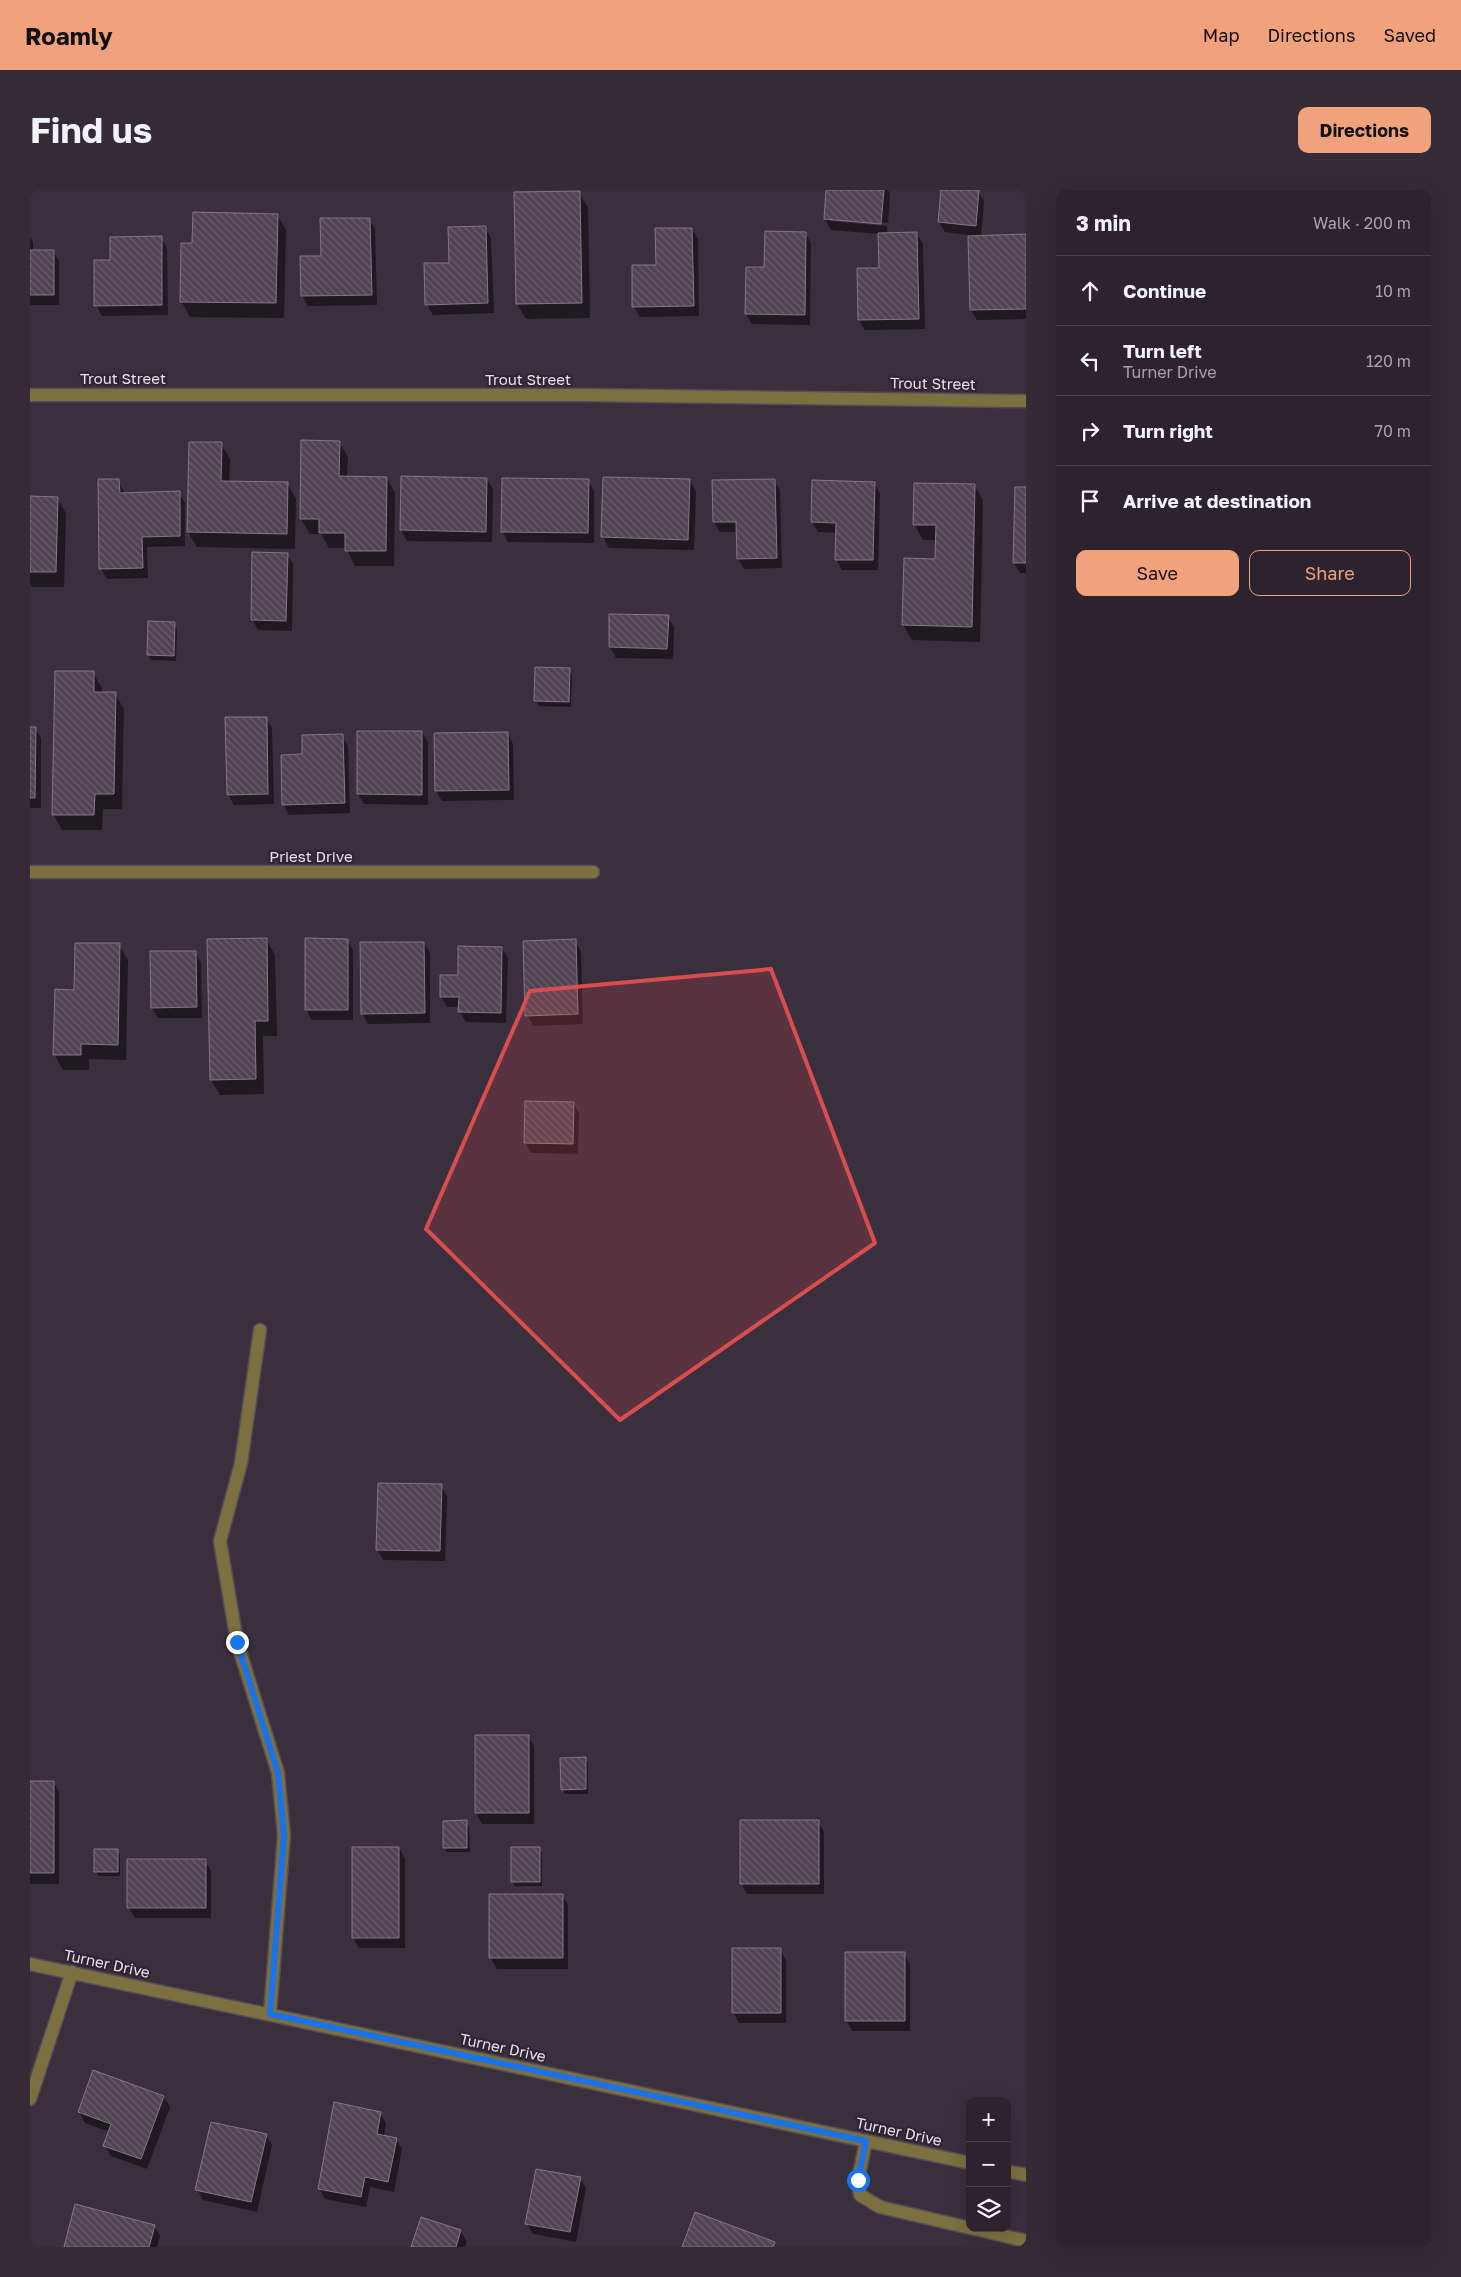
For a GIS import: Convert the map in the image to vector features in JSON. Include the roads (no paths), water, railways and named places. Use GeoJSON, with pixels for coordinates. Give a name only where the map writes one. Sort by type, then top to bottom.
{"type":"FeatureCollection","features":[{"type":"Feature","properties":{"kind":"street","name":"Trout Street"},"geometry":{"type":"LineString","coordinates":[[30,394],[586,395],[1026,401]]}},
{"type":"Feature","properties":{"kind":"street","name":"Priest Drive"},"geometry":{"type":"LineString","coordinates":[[30,872],[593,872]]}},
{"type":"Feature","properties":{"kind":"street"},"geometry":{"type":"LineString","coordinates":[[260,1330],[241,1463],[220,1542],[237,1642],[278,1773],[284,1835],[270,2014]]}},
{"type":"Feature","properties":{"kind":"street","name":"Turner Drive"},"geometry":{"type":"LineString","coordinates":[[30,1964],[966,2162]]}},
{"type":"Feature","properties":{"kind":"street"},"geometry":{"type":"LineString","coordinates":[[30,2099],[72,1972]]}},
{"type":"Feature","properties":{"kind":"street"},"geometry":{"type":"LineString","coordinates":[[866,2141],[858,2180],[860,2195],[880,2207],[966,2227]]}},
{"type":"Feature","properties":{"kind":"street"},"geometry":{"type":"LineString","coordinates":[[1011,2172],[1026,2175]]}},
{"type":"Feature","properties":{"kind":"street"},"geometry":{"type":"LineString","coordinates":[[987,2232],[1026,2241]]}}]}
